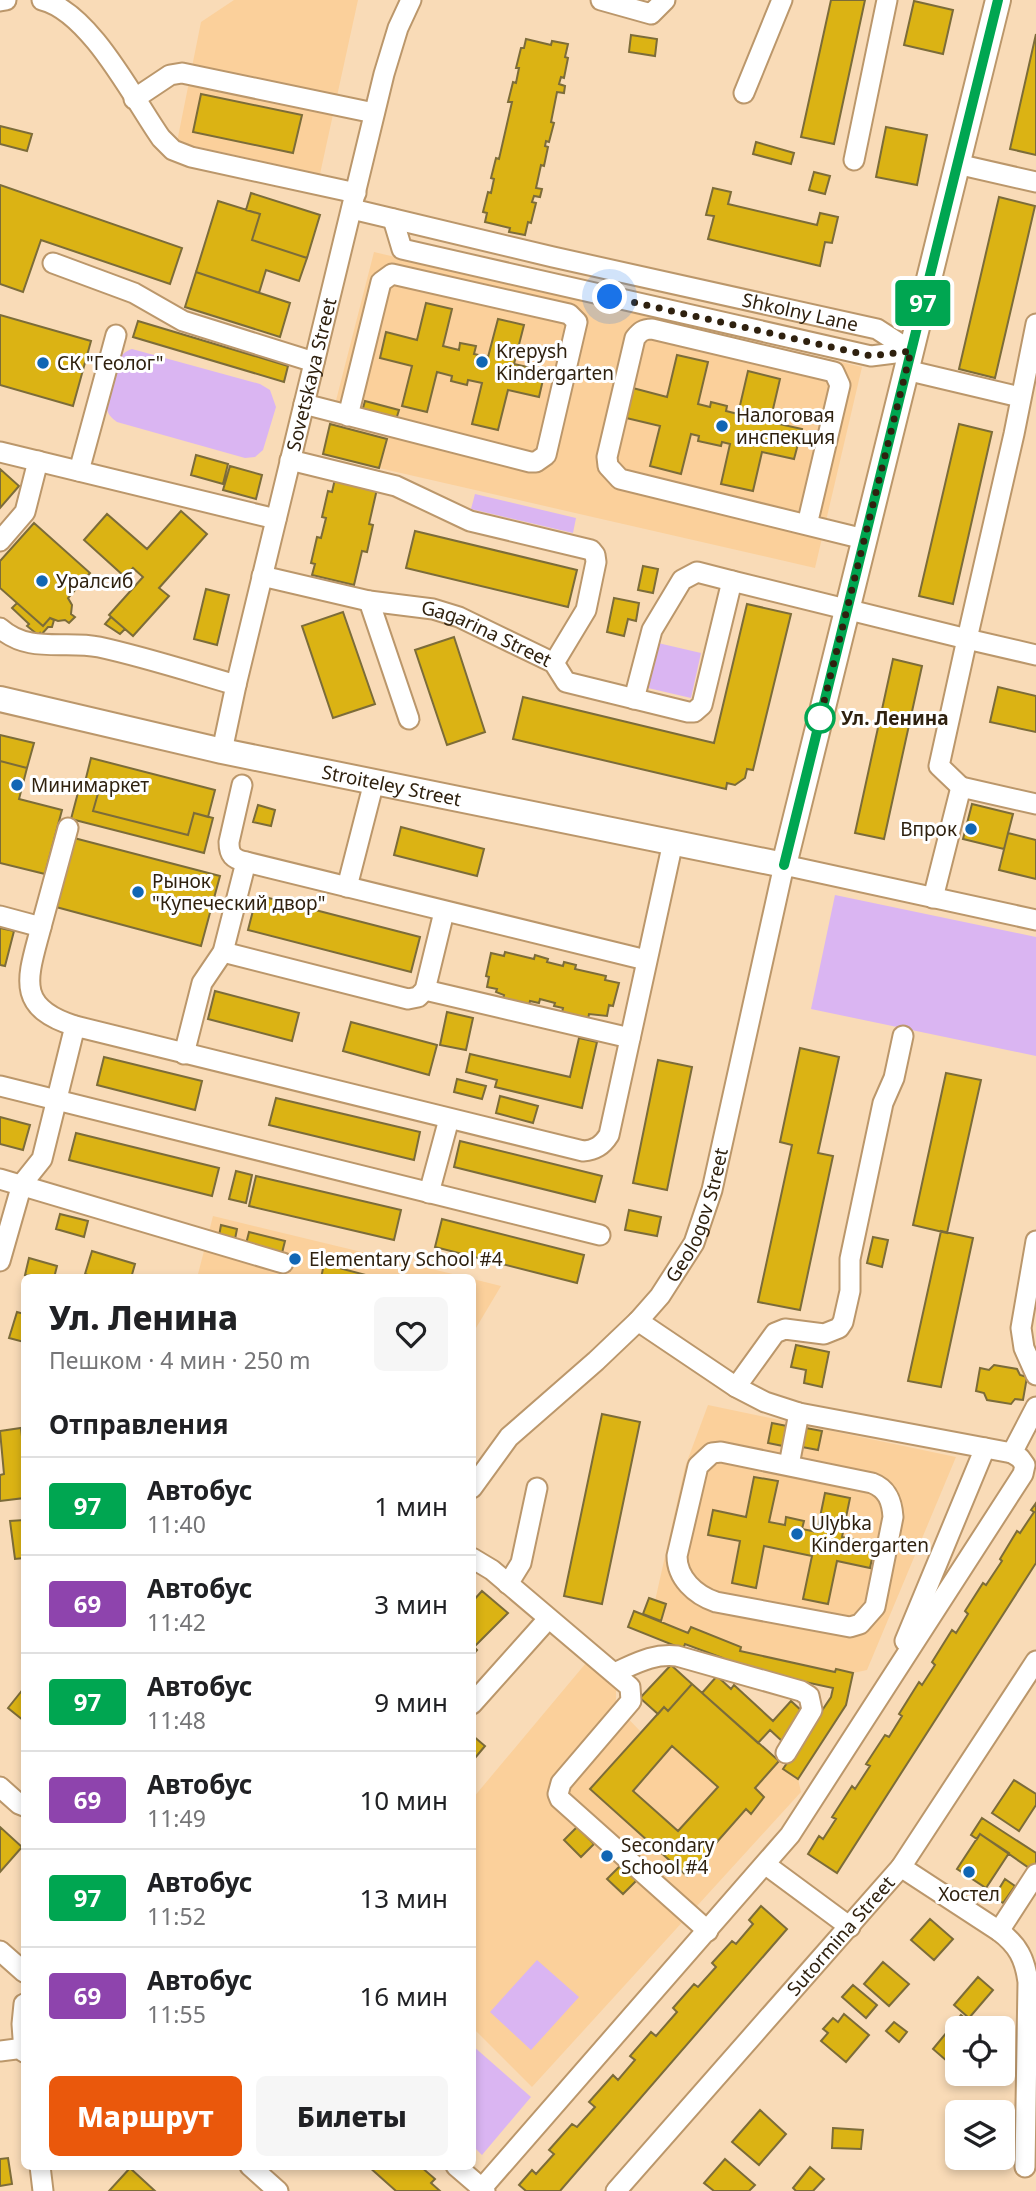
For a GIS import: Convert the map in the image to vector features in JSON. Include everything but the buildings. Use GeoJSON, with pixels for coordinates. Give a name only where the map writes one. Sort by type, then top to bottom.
{"type":"FeatureCollection","features":[{"type":"Feature","properties":{"kind":"main road"},"geometry":{"type":"LineString","coordinates":[[784,865],[998,0]]}},
{"type":"Feature","properties":{"kind":"main road","name":"Stroiteley Street"},"geometry":{"type":"LineString","coordinates":[[0,699],[222,751],[784,865]]}},
{"type":"Feature","properties":{"kind":"street"},"geometry":{"type":"LineString","coordinates":[[0,1],[6,0]]}},
{"type":"Feature","properties":{"kind":"street","name":"Shkolny Lane"},"geometry":{"type":"LineString","coordinates":[[42,0],[63,9],[78,21],[99,46],[166,144],[181,154],[354,201],[393,219],[877,329],[909,360]]}},
{"type":"Feature","properties":{"kind":"street","name":"Sovetskaya Street"},"geometry":{"type":"LineString","coordinates":[[222,751],[374,113],[391,48],[411,0]]}},
{"type":"Feature","properties":{"kind":"street"},"geometry":{"type":"LineString","coordinates":[[601,0],[651,14],[665,0]]}},
{"type":"Feature","properties":{"kind":"street"},"geometry":{"type":"LineString","coordinates":[[744,93],[782,0]]}},
{"type":"Feature","properties":{"kind":"street"},"geometry":{"type":"LineString","coordinates":[[854,160],[887,0]]}},
{"type":"Feature","properties":{"kind":"street"},"geometry":{"type":"LineString","coordinates":[[134,99],[170,75],[183,73],[374,113]]}},
{"type":"Feature","properties":{"kind":"street"},"geometry":{"type":"LineString","coordinates":[[957,164],[1036,182]]}},
{"type":"Feature","properties":{"kind":"street","name":"Shkolny Lane"},"geometry":{"type":"LineString","coordinates":[[393,219],[402,249],[871,356],[909,360]]}},
{"type":"Feature","properties":{"kind":"street"},"geometry":{"type":"LineString","coordinates":[[53,263],[120,286],[183,321],[314,362]]}},
{"type":"Feature","properties":{"kind":"street"},"geometry":{"type":"LineString","coordinates":[[304,404],[348,416],[530,462],[536,462],[546,455],[577,322],[569,314],[392,274],[382,282],[348,416]]}},
{"type":"Feature","properties":{"kind":"street"},"geometry":{"type":"LineString","coordinates":[[1036,324],[939,766],[961,787],[1036,804]]}},
{"type":"Feature","properties":{"kind":"street"},"geometry":{"type":"LineString","coordinates":[[807,525],[840,385],[834,372],[652,329],[639,333],[635,338],[609,447],[608,466],[613,474],[620,479],[864,540]]}},
{"type":"Feature","properties":{"kind":"street"},"geometry":{"type":"LineString","coordinates":[[79,471],[116,335]]}},
{"type":"Feature","properties":{"kind":"street"},"geometry":{"type":"LineString","coordinates":[[909,360],[1020,397]]}},
{"type":"Feature","properties":{"kind":"street"},"geometry":{"type":"LineString","coordinates":[[0,452],[276,519]]}},
{"type":"Feature","properties":{"kind":"street"},"geometry":{"type":"LineString","coordinates":[[290,460],[396,486],[470,521],[590,550],[595,555],[596,562],[586,610],[554,663]]}},
{"type":"Feature","properties":{"kind":"street"},"geometry":{"type":"LineString","coordinates":[[0,541],[26,512],[38,461]]}},
{"type":"Feature","properties":{"kind":"street"},"geometry":{"type":"LineString","coordinates":[[634,699],[648,639],[682,580],[697,572],[1036,655]]}},
{"type":"Feature","properties":{"kind":"street","name":"Gagarina Street"},"geometry":{"type":"LineString","coordinates":[[262,576],[369,601],[433,609],[458,617],[554,663],[566,682],[688,712],[699,709],[702,705],[732,581]]}},
{"type":"Feature","properties":{"kind":"street"},"geometry":{"type":"LineString","coordinates":[[369,601],[409,719]]}},
{"type":"Feature","properties":{"kind":"street"},"geometry":{"type":"LineString","coordinates":[[0,628],[17,639],[36,645],[99,647],[236,685]]}},
{"type":"Feature","properties":{"kind":"street"},"geometry":{"type":"LineString","coordinates":[[347,887],[374,782]]}},
{"type":"Feature","properties":{"kind":"street"},"geometry":{"type":"LineString","coordinates":[[242,785],[229,842],[229,850],[236,859],[646,960]]}},
{"type":"Feature","properties":{"kind":"street"},"geometry":{"type":"LineString","coordinates":[[933,898],[961,787]]}},
{"type":"Feature","properties":{"kind":"street"},"geometry":{"type":"LineString","coordinates":[[68,828],[29,975],[32,994],[44,1012],[56,1020],[184,1054],[583,1151],[593,1150],[604,1143],[609,1135],[673,842]]}},
{"type":"Feature","properties":{"kind":"street"},"geometry":{"type":"LineString","coordinates":[[184,1054],[202,984],[223,952],[246,862]]}},
{"type":"Feature","properties":{"kind":"street"},"geometry":{"type":"LineString","coordinates":[[784,865],[1036,920]]}},
{"type":"Feature","properties":{"kind":"street","name":"Geologov Street"},"geometry":{"type":"LineString","coordinates":[[476,1482],[509,1437],[596,1362],[638,1321],[660,1296],[694,1243],[704,1219],[784,865]]}},
{"type":"Feature","properties":{"kind":"street"},"geometry":{"type":"LineString","coordinates":[[223,952],[408,999],[418,997],[425,990],[444,912]]}},
{"type":"Feature","properties":{"kind":"street"},"geometry":{"type":"LineString","coordinates":[[0,916],[41,927]]}},
{"type":"Feature","properties":{"kind":"street"},"geometry":{"type":"LineString","coordinates":[[425,990],[630,1038]]}},
{"type":"Feature","properties":{"kind":"street"},"geometry":{"type":"LineString","coordinates":[[0,1261],[22,1184],[42,1159],[75,1026]]}},
{"type":"Feature","properties":{"kind":"street"},"geometry":{"type":"LineString","coordinates":[[736,1387],[775,1333],[785,1329],[824,1334],[839,1328],[843,1322],[850,1291],[850,1259],[880,1115],[894,1078],[903,1036]]}},
{"type":"Feature","properties":{"kind":"street"},"geometry":{"type":"LineString","coordinates":[[0,1086],[600,1235]]}},
{"type":"Feature","properties":{"kind":"street"},"geometry":{"type":"LineString","coordinates":[[429,1193],[449,1119]]}},
{"type":"Feature","properties":{"kind":"street"},"geometry":{"type":"LineString","coordinates":[[0,1178],[283,1263]]}},
{"type":"Feature","properties":{"kind":"street"},"geometry":{"type":"LineString","coordinates":[[1036,1241],[1021,1328],[1024,1348],[1036,1375]]}},
{"type":"Feature","properties":{"kind":"street"},"geometry":{"type":"LineString","coordinates":[[460,2170],[483,2190],[766,1865],[790,1835],[1024,1474],[1025,1465],[1012,1453],[799,1413],[765,1402],[736,1387],[638,1321]]}},
{"type":"Feature","properties":{"kind":"street"},"geometry":{"type":"LineString","coordinates":[[1012,1453],[1036,1406]]}},
{"type":"Feature","properties":{"kind":"street"},"geometry":{"type":"LineString","coordinates":[[789,1465],[799,1413]]}},
{"type":"Feature","properties":{"kind":"street"},"geometry":{"type":"LineString","coordinates":[[886,1687],[985,1448]]}},
{"type":"Feature","properties":{"kind":"street"},"geometry":{"type":"LineString","coordinates":[[721,1452],[789,1465],[878,1485],[892,1502],[893,1517],[875,1607],[860,1624],[850,1627],[716,1602],[699,1594],[683,1578],[677,1556],[701,1462],[712,1453],[721,1452]]}},
{"type":"Feature","properties":{"kind":"street"},"geometry":{"type":"LineString","coordinates":[[508,1584],[521,1563],[537,1488]]}},
{"type":"Feature","properties":{"kind":"street"},"geometry":{"type":"LineString","coordinates":[[476,1561],[508,1584],[630,1687],[631,1702],[561,1783],[558,1794],[560,1799],[708,1931]]}},
{"type":"Feature","properties":{"kind":"street"},"geometry":{"type":"LineString","coordinates":[[476,1700],[548,1619]]}},
{"type":"Feature","properties":{"kind":"street"},"geometry":{"type":"LineString","coordinates":[[614,1673],[665,1654],[801,1691],[809,1696],[812,1710],[786,1753]]}},
{"type":"Feature","properties":{"kind":"street","name":"Sutormina Street"},"geometry":{"type":"LineString","coordinates":[[616,2191],[901,1867],[1036,1661]]}},
{"type":"Feature","properties":{"kind":"street"},"geometry":{"type":"LineString","coordinates":[[0,1787],[21,1805]]}},
{"type":"Feature","properties":{"kind":"street"},"geometry":{"type":"LineString","coordinates":[[766,1865],[850,1927]]}},
{"type":"Feature","properties":{"kind":"street"},"geometry":{"type":"LineString","coordinates":[[901,1867],[1013,1941],[1022,1955],[1028,1982],[1024,2166]]}},
{"type":"Feature","properties":{"kind":"street"},"geometry":{"type":"LineString","coordinates":[[999,1931],[1036,1874]]}},
{"type":"Feature","properties":{"kind":"street"},"geometry":{"type":"LineString","coordinates":[[0,1951],[21,1969]]}},
{"type":"Feature","properties":{"kind":"street"},"geometry":{"type":"LineString","coordinates":[[0,2051],[21,2050]]}},
{"type":"Feature","properties":{"kind":"street"},"geometry":{"type":"LineString","coordinates":[[40,2170],[43,2191]]}},
{"type":"Feature","properties":{"kind":"street"},"geometry":{"type":"LineString","coordinates":[[254,2170],[278,2191]]}},
{"type":"Feature","properties":{"kind":"shaded area"},"geometry":{"type":"Polygon","coordinates":[[[234,0],[358,0],[320,174],[177,142],[201,22],[234,0]]]}},
{"type":"Feature","properties":{"kind":"shaded area"},"geometry":{"type":"Polygon","coordinates":[[[374,252],[862,367],[815,568],[379,468],[386,439],[330,424],[374,252]]]}},
{"type":"Feature","properties":{"kind":"shaded area"},"geometry":{"type":"Polygon","coordinates":[[[132,349],[260,384],[270,390],[276,407],[263,450],[255,457],[245,458],[117,422],[110,416],[107,405],[112,376],[119,359],[132,349]]]}},
{"type":"Feature","properties":{"kind":"shaded area"},"geometry":{"type":"Polygon","coordinates":[[[475,494],[576,518],[573,533],[471,509],[475,494]]]}},
{"type":"Feature","properties":{"kind":"shaded area"},"geometry":{"type":"Polygon","coordinates":[[[658,643],[701,653],[691,698],[648,688],[658,643]]]}},
{"type":"Feature","properties":{"kind":"shaded area"},"geometry":{"type":"Polygon","coordinates":[[[835,895],[1036,937],[1036,1056],[811,1009],[835,895]]]}},
{"type":"Feature","properties":{"kind":"shaded area","name":"Elementary School #4"},"geometry":{"type":"Polygon","coordinates":[[[213,1216],[453,1274],[198,1274],[213,1216]]]}},
{"type":"Feature","properties":{"kind":"shaded area","name":"Elementary School #4"},"geometry":{"type":"Polygon","coordinates":[[[476,1280],[501,1286],[476,1328],[476,1280]]]}},
{"type":"Feature","properties":{"kind":"shaded area","name":"Ulybka Kindergarten"},"geometry":{"type":"Polygon","coordinates":[[[708,1405],[956,1457],[867,1670],[853,1673],[835,1672],[740,1651],[740,1647],[691,1627],[688,1633],[660,1622],[666,1605],[655,1601],[685,1467],[708,1405]]]}},
{"type":"Feature","properties":{"kind":"shaded area","name":"Secondary School #4"},"geometry":{"type":"Polygon","coordinates":[[[586,1663],[616,1687],[616,1706],[641,1732],[657,1714],[640,1698],[671,1665],[779,1761],[785,1767],[783,1769],[798,1779],[801,1792],[532,2087],[476,2031],[476,1794],[586,1663]]]}},
{"type":"Feature","properties":{"kind":"shaded area"},"geometry":{"type":"Polygon","coordinates":[[[537,1960],[579,1997],[531,2050],[490,2012],[537,1960]]]}},
{"type":"Feature","properties":{"kind":"shaded area"},"geometry":{"type":"Polygon","coordinates":[[[476,2049],[531,2097],[482,2155],[476,2149],[476,2049]]]}},
{"type":"Feature","properties":{"kind":"bus line","name":"97"},"geometry":{"type":"LineString","coordinates":[[784,865],[998,0]]}},
{"type":"Feature","properties":{"kind":"place","name":"Krepysh Kindergarten"},"geometry":{"type":"Point","coordinates":[482,362]}},
{"type":"Feature","properties":{"kind":"place","name":"СК \"Геолог\""},"geometry":{"type":"Point","coordinates":[43,363]}},
{"type":"Feature","properties":{"kind":"place","name":"Налоговая инспекция"},"geometry":{"type":"Point","coordinates":[722,426]}},
{"type":"Feature","properties":{"kind":"place","name":"Уралсиб"},"geometry":{"type":"Point","coordinates":[42,581]}},
{"type":"Feature","properties":{"kind":"place","name":"Ул. Ленина"},"geometry":{"type":"Point","coordinates":[820,718]}},
{"type":"Feature","properties":{"kind":"place","name":"Минимаркет"},"geometry":{"type":"Point","coordinates":[17,785]}},
{"type":"Feature","properties":{"kind":"place","name":"Впрок"},"geometry":{"type":"Point","coordinates":[971,829]}},
{"type":"Feature","properties":{"kind":"place","name":"Рынок \"Купеческий двор\""},"geometry":{"type":"Point","coordinates":[138,892]}},
{"type":"Feature","properties":{"kind":"place","name":"Elementary School #4"},"geometry":{"type":"Point","coordinates":[295,1259]}},
{"type":"Feature","properties":{"kind":"place","name":"Ulybka Kindergarten"},"geometry":{"type":"Point","coordinates":[797,1534]}},
{"type":"Feature","properties":{"kind":"place","name":"Secondary School #4"},"geometry":{"type":"Point","coordinates":[607,1856]}},
{"type":"Feature","properties":{"kind":"place","name":"Хостел"},"geometry":{"type":"Point","coordinates":[969,1872]}},
{"type":"Feature","properties":{"kind":"route"},"geometry":{"type":"LineString","coordinates":[[610,297],[871,356],[911,351],[820,718]]}}]}
